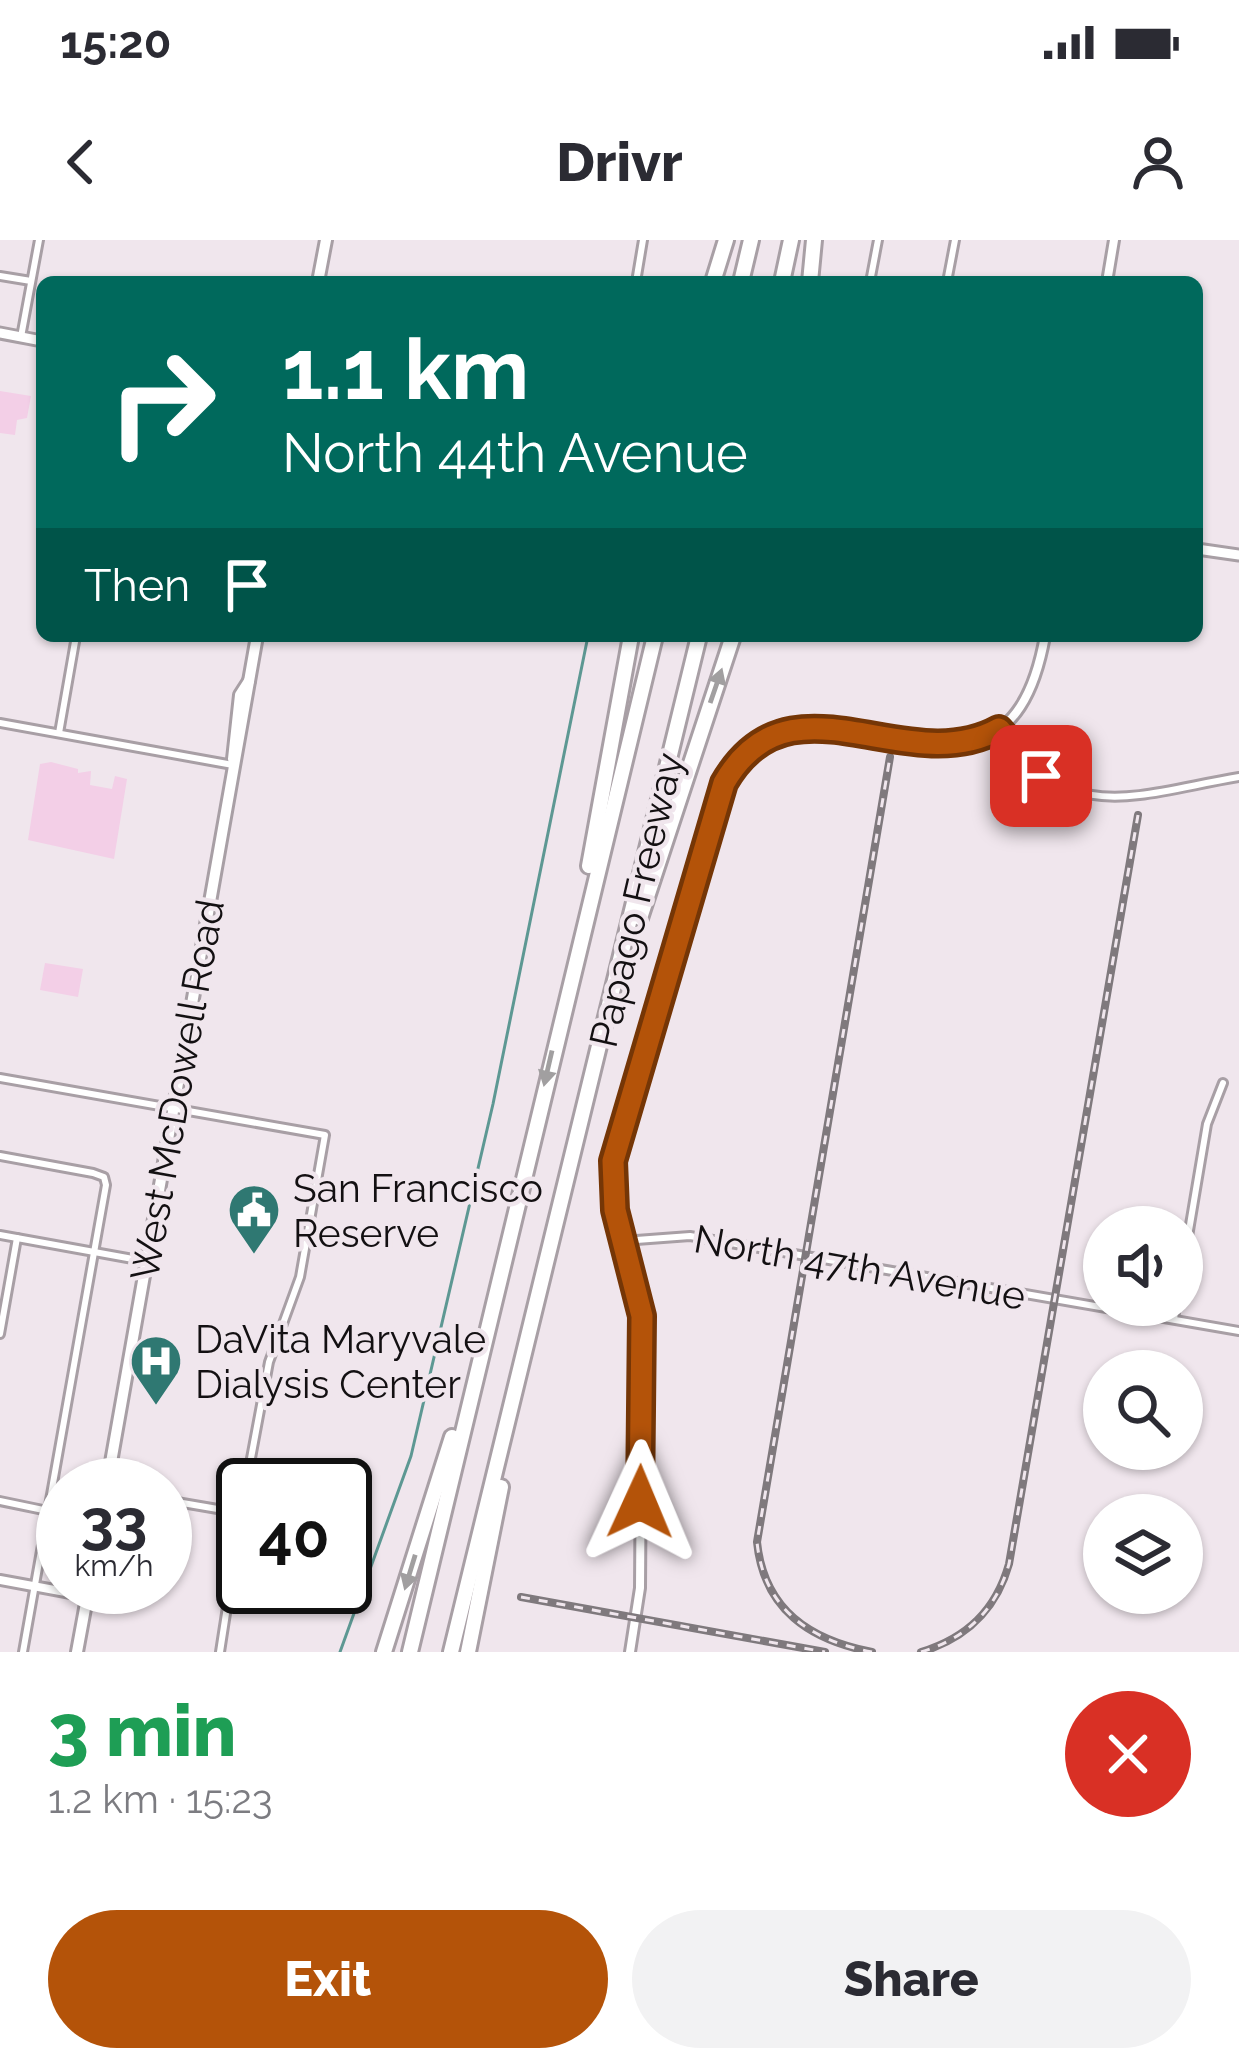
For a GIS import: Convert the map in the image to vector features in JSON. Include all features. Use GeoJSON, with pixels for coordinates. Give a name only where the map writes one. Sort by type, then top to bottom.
{"type":"FeatureCollection","features":[{"type":"Feature","properties":{"kind":"highway"},"geometry":{"type":"LineString","coordinates":[[715,276],[727,240]]}},
{"type":"Feature","properties":{"kind":"highway"},"geometry":{"type":"LineString","coordinates":[[742,276],[751,240]]}},
{"type":"Feature","properties":{"kind":"highway"},"geometry":{"type":"LineString","coordinates":[[783,276],[791,240]]}},
{"type":"Feature","properties":{"kind":"highway"},"geometry":{"type":"LineString","coordinates":[[811,276],[814,240]]}},
{"type":"Feature","properties":{"kind":"highway"},"geometry":{"type":"LineString","coordinates":[[575,954],[630,642]]}},
{"type":"Feature","properties":{"kind":"highway","name":"Papago Freeway"},"geometry":{"type":"LineString","coordinates":[[410,1652],[653,642]]}},
{"type":"Feature","properties":{"kind":"highway","name":"Papago Freeway"},"geometry":{"type":"LineString","coordinates":[[451,1652],[698,642]]}},
{"type":"Feature","properties":{"kind":"highway"},"geometry":{"type":"LineString","coordinates":[[613,996],[731,642]]}},
{"type":"Feature","properties":{"kind":"highway"},"geometry":{"type":"LineString","coordinates":[[384,1652],[482,1340]]}},
{"type":"Feature","properties":{"kind":"highway"},"geometry":{"type":"LineString","coordinates":[[468,1652],[527,1350]]}},
{"type":"Feature","properties":{"kind":"main road"},"geometry":{"type":"LineString","coordinates":[[319,276],[326,240]]}},
{"type":"Feature","properties":{"kind":"main road"},"geometry":{"type":"LineString","coordinates":[[0,333],[36,340]]}},
{"type":"Feature","properties":{"kind":"main road"},"geometry":{"type":"LineString","coordinates":[[1203,549],[1239,555]]}},
{"type":"Feature","properties":{"kind":"main road","name":"West McDowell Road"},"geometry":{"type":"LineString","coordinates":[[112,1458],[233,765],[240,694],[249,681],[256,642]]}},
{"type":"Feature","properties":{"kind":"main road"},"geometry":{"type":"LineString","coordinates":[[77,1652],[84,1614]]}},
{"type":"Feature","properties":{"kind":"street"},"geometry":{"type":"LineString","coordinates":[[21,337],[39,240]]}},
{"type":"Feature","properties":{"kind":"street"},"geometry":{"type":"LineString","coordinates":[[637,276],[643,240]]}},
{"type":"Feature","properties":{"kind":"street"},"geometry":{"type":"LineString","coordinates":[[871,276],[878,240]]}},
{"type":"Feature","properties":{"kind":"street"},"geometry":{"type":"LineString","coordinates":[[948,276],[955,240]]}},
{"type":"Feature","properties":{"kind":"street"},"geometry":{"type":"LineString","coordinates":[[1108,276],[1114,240]]}},
{"type":"Feature","properties":{"kind":"street"},"geometry":{"type":"LineString","coordinates":[[0,275],[31,281]]}},
{"type":"Feature","properties":{"kind":"street"},"geometry":{"type":"LineString","coordinates":[[59,733],[75,642]]}},
{"type":"Feature","properties":{"kind":"street"},"geometry":{"type":"LineString","coordinates":[[630,1652],[640,1588],[642,1316],[613,1188],[618,1132],[731,771],[755,744],[794,728],[933,746],[968,743],[999,729],[1029,697],[1043,642]]}},
{"type":"Feature","properties":{"kind":"street"},"geometry":{"type":"LineString","coordinates":[[0,722],[233,765]]}},
{"type":"Feature","properties":{"kind":"street"},"geometry":{"type":"LineString","coordinates":[[999,729],[1041,776],[1081,795],[1126,799],[1239,777]]}},
{"type":"Feature","properties":{"kind":"street"},"geometry":{"type":"LineString","coordinates":[[0,1078],[325,1135],[300,1277],[268,1362],[251,1458]]}},
{"type":"Feature","properties":{"kind":"street"},"geometry":{"type":"LineString","coordinates":[[1193,1206],[1207,1124],[1222,1083]]}},
{"type":"Feature","properties":{"kind":"street"},"geometry":{"type":"LineString","coordinates":[[0,1156],[104,1177],[57,1458]]}},
{"type":"Feature","properties":{"kind":"street"},"geometry":{"type":"LineString","coordinates":[[0,1234],[147,1262]]}},
{"type":"Feature","properties":{"kind":"street","name":"North 47th Avenue"},"geometry":{"type":"LineString","coordinates":[[623,1241],[690,1236],[1083,1303]]}},
{"type":"Feature","properties":{"kind":"street"},"geometry":{"type":"LineString","coordinates":[[0,1334],[17,1238]]}},
{"type":"Feature","properties":{"kind":"street","name":"North 47th Avenue"},"geometry":{"type":"LineString","coordinates":[[1203,1324],[1239,1331]]}},
{"type":"Feature","properties":{"kind":"street"},"geometry":{"type":"LineString","coordinates":[[0,1502],[36,1508]]}},
{"type":"Feature","properties":{"kind":"street"},"geometry":{"type":"LineString","coordinates":[[0,1580],[35,1586]]}},
{"type":"Feature","properties":{"kind":"street"},"geometry":{"type":"LineString","coordinates":[[22,1652],[36,1580]]}},
{"type":"Feature","properties":{"kind":"street"},"geometry":{"type":"LineString","coordinates":[[220,1652],[226,1614]]}},
{"type":"Feature","properties":{"kind":"shaded area"},"geometry":{"type":"Polygon","coordinates":[[[0,391],[31,396],[27,418],[17,420],[15,435],[0,433],[0,391]]]}},
{"type":"Feature","properties":{"kind":"shaded area"},"geometry":{"type":"Polygon","coordinates":[[[40,764],[78,769],[78,773],[91,771],[90,785],[112,789],[115,776],[127,779],[114,859],[28,840],[40,764]]]}},
{"type":"Feature","properties":{"kind":"shaded area"},"geometry":{"type":"Polygon","coordinates":[[[45,963],[83,969],[78,997],[40,990],[45,963]]]}},
{"type":"Feature","properties":{"kind":"waterway"},"geometry":{"type":"LineString","coordinates":[[340,1652],[411,1456],[493,1104],[587,642]]}},
{"type":"Feature","properties":{"kind":"railway"},"geometry":{"type":"LineString","coordinates":[[872,1652],[829,1639],[794,1618],[769,1586],[757,1542],[890,757]]}},
{"type":"Feature","properties":{"kind":"railway"},"geometry":{"type":"LineString","coordinates":[[921,1652],[952,1639],[977,1620],[996,1595],[1009,1564],[1138,815]]}},
{"type":"Feature","properties":{"kind":"railway"},"geometry":{"type":"LineString","coordinates":[[521,1597],[825,1652]]}},
{"type":"Feature","properties":{"kind":"place","name":"San Francisco Reserve"},"geometry":{"type":"Point","coordinates":[254,1256]}},
{"type":"Feature","properties":{"kind":"place","name":"DaVita Maryvale Dialysis Center"},"geometry":{"type":"Point","coordinates":[156,1407]}},
{"type":"Feature","properties":{"kind":"route"},"geometry":{"type":"LineString","coordinates":[[640,1502],[642,1316],[615,1210],[613,1161],[724,783],[755,744],[803,727],[933,746],[968,743],[999,729],[1019,758],[1041,776]]}}]}
